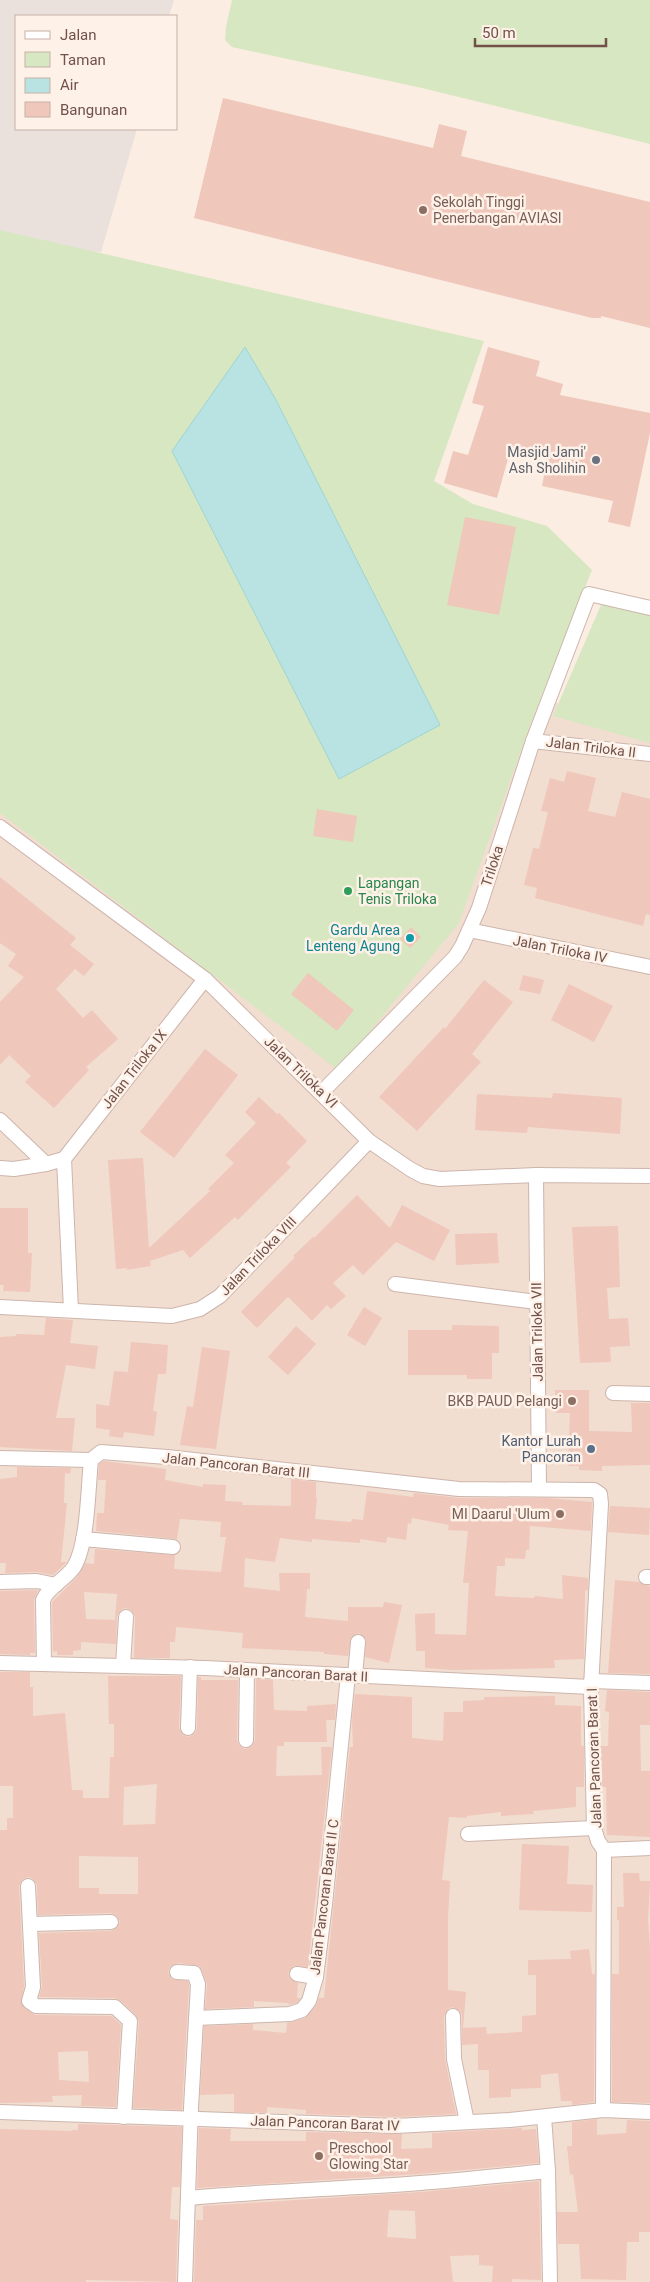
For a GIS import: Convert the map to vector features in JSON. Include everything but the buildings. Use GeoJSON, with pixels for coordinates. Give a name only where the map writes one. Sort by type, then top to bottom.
{"type":"FeatureCollection","features":[{"type":"Feature","properties":{"kind":"street","name":"Triloka"},"geometry":{"type":"LineString","coordinates":[[322,1092],[455,957],[478,908],[533,741],[589,594],[650,608]]}},
{"type":"Feature","properties":{"kind":"street","name":"Jalan Triloka II"},"geometry":{"type":"LineString","coordinates":[[533,741],[650,754]]}},
{"type":"Feature","properties":{"kind":"street","name":"Jalan Triloka VI"},"geometry":{"type":"LineString","coordinates":[[0,828],[205,979],[322,1092],[369,1141],[423,1176],[440,1179],[536,1175],[650,1176]]}},
{"type":"Feature","properties":{"kind":"street","name":"Jalan Triloka IV"},"geometry":{"type":"LineString","coordinates":[[469,930],[650,967]]}},
{"type":"Feature","properties":{"kind":"street","name":"Jalan Triloka IX"},"geometry":{"type":"LineString","coordinates":[[64,1159],[205,979]]}},
{"type":"Feature","properties":{"kind":"street"},"geometry":{"type":"LineString","coordinates":[[0,1120],[46,1164]]}},
{"type":"Feature","properties":{"kind":"street","name":"Jalan Triloka VIII"},"geometry":{"type":"LineString","coordinates":[[0,1308],[172,1316],[200,1309],[220,1296],[369,1141]]}},
{"type":"Feature","properties":{"kind":"street"},"geometry":{"type":"LineString","coordinates":[[0,1168],[14,1169],[64,1159],[71,1310]]}},
{"type":"Feature","properties":{"kind":"street","name":"Jalan Triloka VII"},"geometry":{"type":"LineString","coordinates":[[536,1175],[539,1489]]}},
{"type":"Feature","properties":{"kind":"street"},"geometry":{"type":"LineString","coordinates":[[395,1284],[537,1302]]}},
{"type":"Feature","properties":{"kind":"street"},"geometry":{"type":"LineString","coordinates":[[613,1393],[650,1394]]}},
{"type":"Feature","properties":{"kind":"street","name":"Jalan Pancoran Barat III"},"geometry":{"type":"LineString","coordinates":[[0,1458],[91,1460],[101,1452],[167,1456],[459,1489],[594,1490],[600,1494]]}},
{"type":"Feature","properties":{"kind":"street"},"geometry":{"type":"LineString","coordinates":[[44,1664],[43,1600],[47,1591],[56,1585],[75,1565],[83,1539],[91,1460]]}},
{"type":"Feature","properties":{"kind":"street","name":"Jalan Pancoran Barat I"},"geometry":{"type":"LineString","coordinates":[[600,1494],[591,1684],[594,1828],[598,1841],[604,1850],[604,2110]]}},
{"type":"Feature","properties":{"kind":"street"},"geometry":{"type":"LineString","coordinates":[[83,1539],[173,1547]]}},
{"type":"Feature","properties":{"kind":"street"},"geometry":{"type":"LineString","coordinates":[[0,1582],[37,1581],[56,1585]]}},
{"type":"Feature","properties":{"kind":"street"},"geometry":{"type":"LineString","coordinates":[[123,1665],[126,1617]]}},
{"type":"Feature","properties":{"kind":"street","name":"Jalan Pancoran Barat II C"},"geometry":{"type":"LineString","coordinates":[[196,2018],[290,2014],[302,2010],[309,2001],[316,1977],[352,1676],[358,1642]]}},
{"type":"Feature","properties":{"kind":"street","name":"Jalan Pancoran Barat II"},"geometry":{"type":"LineString","coordinates":[[0,1663],[190,1667],[352,1676],[591,1684],[650,1683]]}},
{"type":"Feature","properties":{"kind":"street"},"geometry":{"type":"LineString","coordinates":[[188,1728],[190,1667]]}},
{"type":"Feature","properties":{"kind":"street"},"geometry":{"type":"LineString","coordinates":[[246,1740],[247,1670]]}},
{"type":"Feature","properties":{"kind":"street"},"geometry":{"type":"LineString","coordinates":[[468,1834],[594,1828]]}},
{"type":"Feature","properties":{"kind":"street"},"geometry":{"type":"LineString","coordinates":[[604,1850],[650,1848]]}},
{"type":"Feature","properties":{"kind":"street"},"geometry":{"type":"LineString","coordinates":[[28,1886],[33,1987],[29,2001],[30,2004],[40,2006],[115,2007],[130,2020],[124,2117]]}},
{"type":"Feature","properties":{"kind":"street"},"geometry":{"type":"LineString","coordinates":[[30,1924],[111,1922]]}},
{"type":"Feature","properties":{"kind":"street"},"geometry":{"type":"LineString","coordinates":[[177,1972],[195,1974],[198,1984],[190,2119],[184,2282]]}},
{"type":"Feature","properties":{"kind":"street"},"geometry":{"type":"LineString","coordinates":[[297,1974],[316,1977]]}},
{"type":"Feature","properties":{"kind":"street"},"geometry":{"type":"LineString","coordinates":[[454,2016],[454,2059],[467,2122]]}},
{"type":"Feature","properties":{"kind":"street","name":"Jalan Pancoran Barat IV"},"geometry":{"type":"LineString","coordinates":[[0,2112],[395,2126],[544,2117],[604,2110],[650,2112]]}},
{"type":"Feature","properties":{"kind":"street"},"geometry":{"type":"LineString","coordinates":[[544,2117],[548,2171],[550,2282]]}},
{"type":"Feature","properties":{"kind":"street"},"geometry":{"type":"LineString","coordinates":[[188,2198],[277,2190],[422,2183],[548,2171]]}},
{"type":"Feature","properties":{"kind":"shaded area"},"geometry":{"type":"Polygon","coordinates":[[[0,0],[174,0],[169,15],[15,15],[15,130],[137,130],[101,252],[0,245],[0,0]]]}},
{"type":"Feature","properties":{"kind":"shaded area"},"geometry":{"type":"Polygon","coordinates":[[[0,578],[486,691],[650,719],[650,2282],[0,2282],[0,578]]]}},
{"type":"Feature","properties":{"kind":"green space"},"geometry":{"type":"Polygon","coordinates":[[[232,0],[650,0],[650,144],[422,88],[232,47],[225,40],[232,0]]]}},
{"type":"Feature","properties":{"kind":"green space"},"geometry":{"type":"Polygon","coordinates":[[[0,230],[484,341],[434,481],[473,504],[547,526],[592,570],[532,720],[459,923],[338,1070],[0,813],[0,230]]]}},
{"type":"Feature","properties":{"kind":"green space"},"geometry":{"type":"Polygon","coordinates":[[[604,598],[650,612],[650,743],[553,716],[604,598]]]}},
{"type":"Feature","properties":{"kind":"water"},"geometry":{"type":"Polygon","coordinates":[[[245,347],[275,398],[440,725],[339,779],[172,451],[245,347]]]}},
{"type":"Feature","properties":{"kind":"place","name":"Sekolah Tinggi Penerbangan AVIASI"},"geometry":{"type":"Point","coordinates":[423,210]}},
{"type":"Feature","properties":{"kind":"place","name":"Masjid Jami' Ash Sholihin"},"geometry":{"type":"Point","coordinates":[596,460]}},
{"type":"Feature","properties":{"kind":"place","name":"Lapangan Tenis Triloka"},"geometry":{"type":"Point","coordinates":[348,891]}},
{"type":"Feature","properties":{"kind":"place","name":"Gardu Area Lenteng Agung"},"geometry":{"type":"Point","coordinates":[410,938]}},
{"type":"Feature","properties":{"kind":"place","name":"BKB PAUD Pelangi"},"geometry":{"type":"Point","coordinates":[572,1401]}},
{"type":"Feature","properties":{"kind":"place","name":"Kantor Lurah Pancoran"},"geometry":{"type":"Point","coordinates":[591,1449]}},
{"type":"Feature","properties":{"kind":"place","name":"MI Daarul 'Ulum"},"geometry":{"type":"Point","coordinates":[560,1514]}},
{"type":"Feature","properties":{"kind":"place","name":"Preschool Glowing Star"},"geometry":{"type":"Point","coordinates":[319,2156]}}]}
